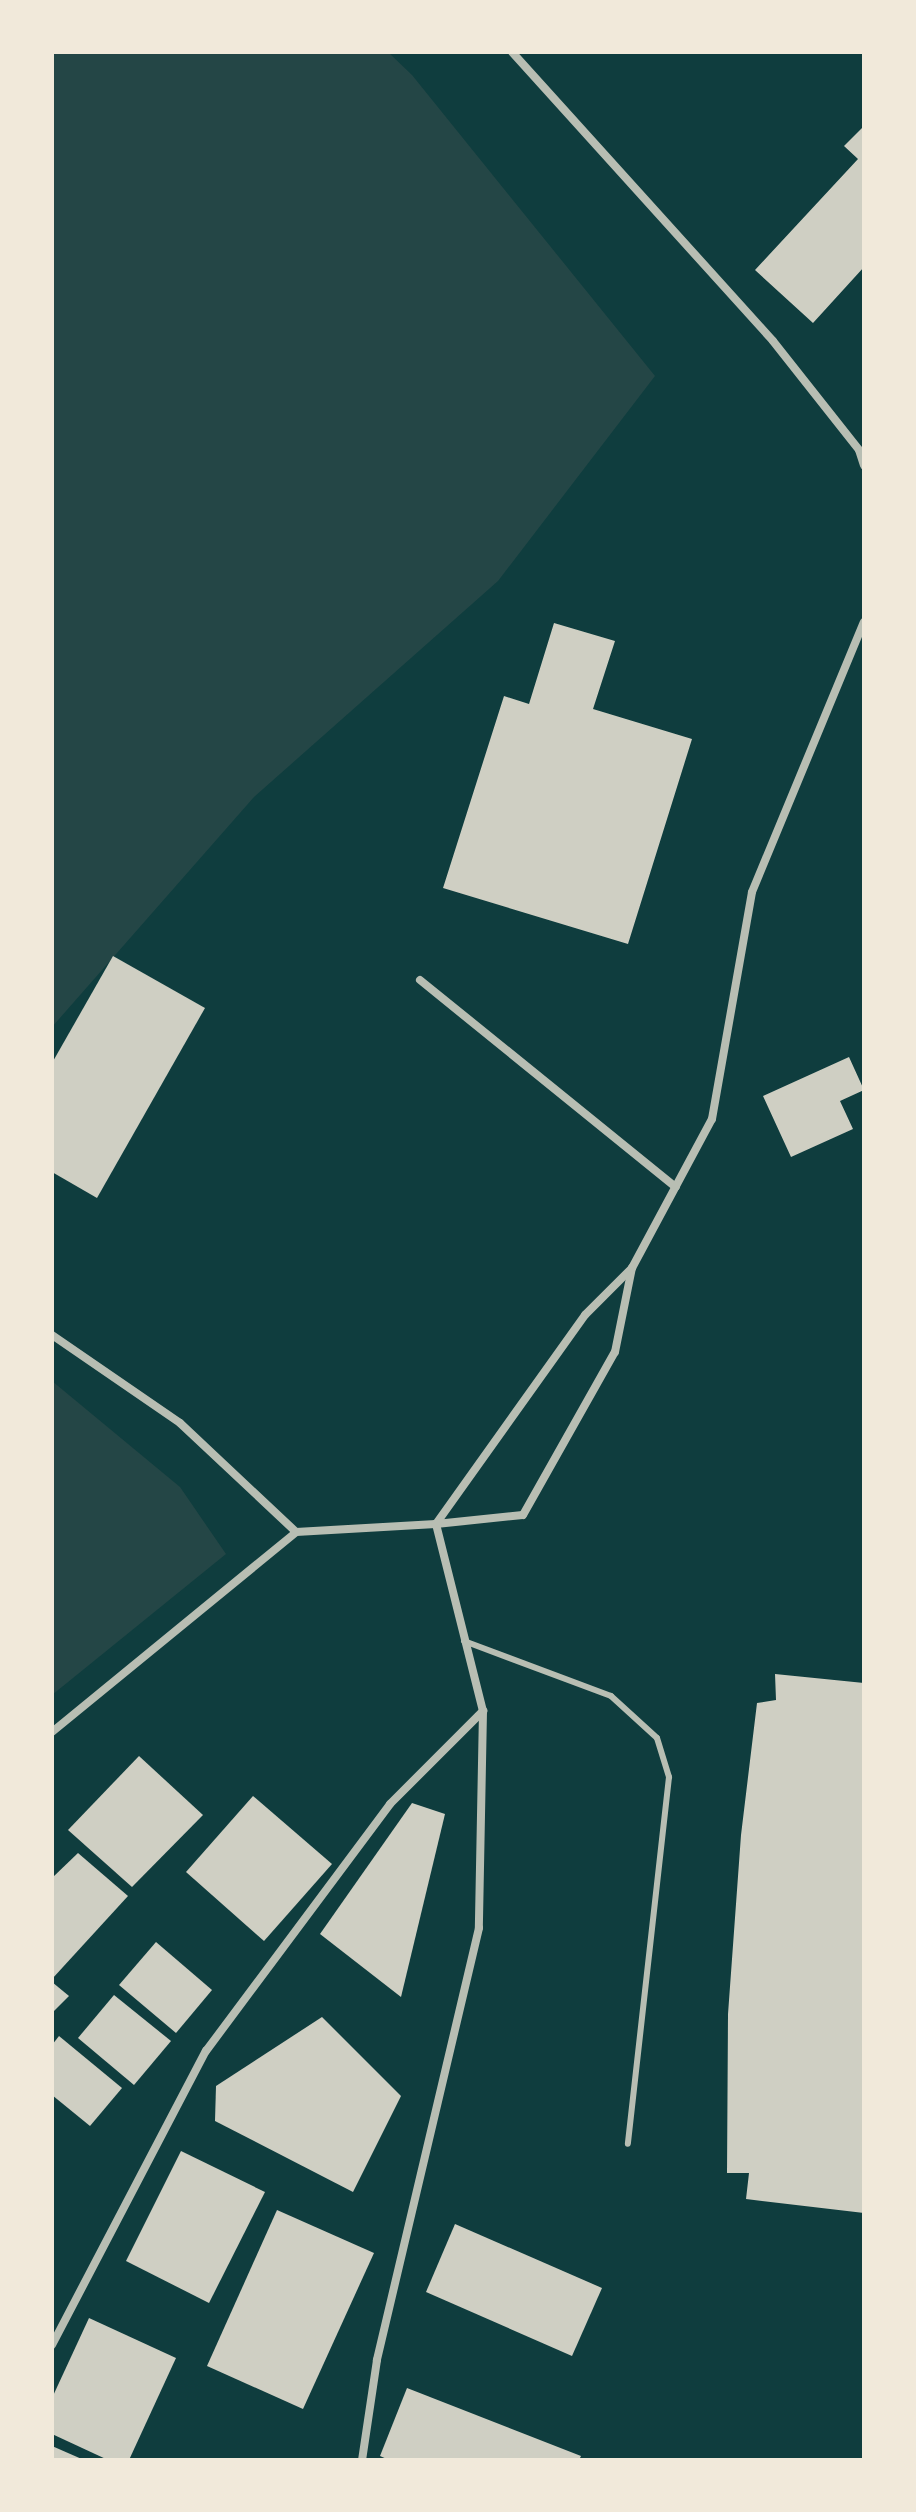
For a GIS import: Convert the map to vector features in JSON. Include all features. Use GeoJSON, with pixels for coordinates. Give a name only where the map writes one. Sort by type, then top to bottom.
{"type":"FeatureCollection","features":[{"type":"Feature","properties":{"kind":"street"},"geometry":{"type":"LineString","coordinates":[[512,52],[773,341],[859,450],[864,465]]}},
{"type":"Feature","properties":{"kind":"street"},"geometry":{"type":"LineString","coordinates":[[362,2460],[377,2360],[479,1928],[483,1711],[436,1524],[585,1315],[632,1268],[712,1119],[752,892],[864,622]]}},
{"type":"Feature","properties":{"kind":"street"},"geometry":{"type":"LineString","coordinates":[[420,980],[676,1187]]}},
{"type":"Feature","properties":{"kind":"street"},"geometry":{"type":"LineString","coordinates":[[52,1732],[296,1532],[436,1524],[523,1515],[615,1352],[632,1268]]}},
{"type":"Feature","properties":{"kind":"street"},"geometry":{"type":"LineString","coordinates":[[52,1335],[180,1423],[296,1532]]}},
{"type":"Feature","properties":{"kind":"street"},"geometry":{"type":"LineString","coordinates":[[52,2345],[206,2051],[390,1804],[483,1711]]}},
{"type":"Feature","properties":{"kind":"lane"},"geometry":{"type":"LineString","coordinates":[[464,1641],[611,1696],[657,1738],[669,1777],[628,2144]]}},
{"type":"Feature","properties":{"kind":"shaded area"},"geometry":{"type":"Polygon","coordinates":[[[52,52],[388,52],[412,75],[655,376],[498,581],[254,797],[52,1027],[52,52]]]}},
{"type":"Feature","properties":{"kind":"shaded area"},"geometry":{"type":"Polygon","coordinates":[[[52,1381],[180,1487],[226,1554],[52,1695],[52,1381]]]}},
{"type":"Feature","properties":{"kind":"building"},"geometry":{"type":"Polygon","coordinates":[[[864,126],[864,267],[813,323],[755,270],[858,159],[844,146],[864,126]]]}},
{"type":"Feature","properties":{"kind":"building"},"geometry":{"type":"Polygon","coordinates":[[[554,623],[615,641],[593,709],[692,739],[628,944],[443,888],[504,696],[529,704],[554,623]]]}},
{"type":"Feature","properties":{"kind":"building"},"geometry":{"type":"Polygon","coordinates":[[[113,956],[205,1008],[97,1198],[52,1172],[52,1063],[113,956]]]}},
{"type":"Feature","properties":{"kind":"building"},"geometry":{"type":"Polygon","coordinates":[[[849,1057],[864,1090],[840,1101],[853,1129],[791,1157],[763,1096],[849,1057]]]}},
{"type":"Feature","properties":{"kind":"building"},"geometry":{"type":"Polygon","coordinates":[[[775,1674],[864,1683],[864,2213],[746,2199],[749,2173],[727,2173],[728,2014],[741,1835],[757,1703],[776,1700],[775,1674]]]}},
{"type":"Feature","properties":{"kind":"building"},"geometry":{"type":"Polygon","coordinates":[[[139,1756],[203,1815],[132,1887],[68,1830],[139,1756]]]}},
{"type":"Feature","properties":{"kind":"building"},"geometry":{"type":"Polygon","coordinates":[[[253,1796],[332,1864],[264,1941],[186,1872],[253,1796]]]}},
{"type":"Feature","properties":{"kind":"building"},"geometry":{"type":"Polygon","coordinates":[[[412,1803],[445,1814],[401,1997],[320,1934],[412,1803]]]}},
{"type":"Feature","properties":{"kind":"building"},"geometry":{"type":"Polygon","coordinates":[[[78,1853],[128,1896],[52,1979],[52,1878],[78,1853]]]}},
{"type":"Feature","properties":{"kind":"building"},"geometry":{"type":"Polygon","coordinates":[[[156,1942],[212,1990],[176,2033],[119,1985],[156,1942]]]}},
{"type":"Feature","properties":{"kind":"building"},"geometry":{"type":"Polygon","coordinates":[[[52,1982],[69,1996],[52,2013],[52,1982]]]}},
{"type":"Feature","properties":{"kind":"building"},"geometry":{"type":"Polygon","coordinates":[[[114,1995],[171,2041],[134,2085],[78,2038],[114,1995]]]}},
{"type":"Feature","properties":{"kind":"building"},"geometry":{"type":"Polygon","coordinates":[[[322,2017],[401,2096],[353,2192],[215,2121],[216,2086],[322,2017]]]}},
{"type":"Feature","properties":{"kind":"building"},"geometry":{"type":"Polygon","coordinates":[[[59,2036],[122,2088],[90,2126],[52,2095],[52,2045],[59,2036]]]}},
{"type":"Feature","properties":{"kind":"building"},"geometry":{"type":"Polygon","coordinates":[[[181,2151],[265,2192],[209,2303],[126,2261],[181,2151]]]}},
{"type":"Feature","properties":{"kind":"building"},"geometry":{"type":"Polygon","coordinates":[[[277,2210],[374,2253],[303,2409],[207,2366],[277,2210]]]}},
{"type":"Feature","properties":{"kind":"building"},"geometry":{"type":"Polygon","coordinates":[[[455,2224],[602,2288],[572,2356],[426,2292],[455,2224]]]}},
{"type":"Feature","properties":{"kind":"building"},"geometry":{"type":"Polygon","coordinates":[[[89,2318],[176,2358],[129,2460],[108,2460],[52,2434],[52,2398],[89,2318]]]}},
{"type":"Feature","properties":{"kind":"building"},"geometry":{"type":"Polygon","coordinates":[[[407,2388],[581,2456],[579,2460],[389,2460],[380,2456],[407,2388]]]}},
{"type":"Feature","properties":{"kind":"building"},"geometry":{"type":"Polygon","coordinates":[[[52,2446],[84,2460],[52,2460],[52,2446]]]}}]}
